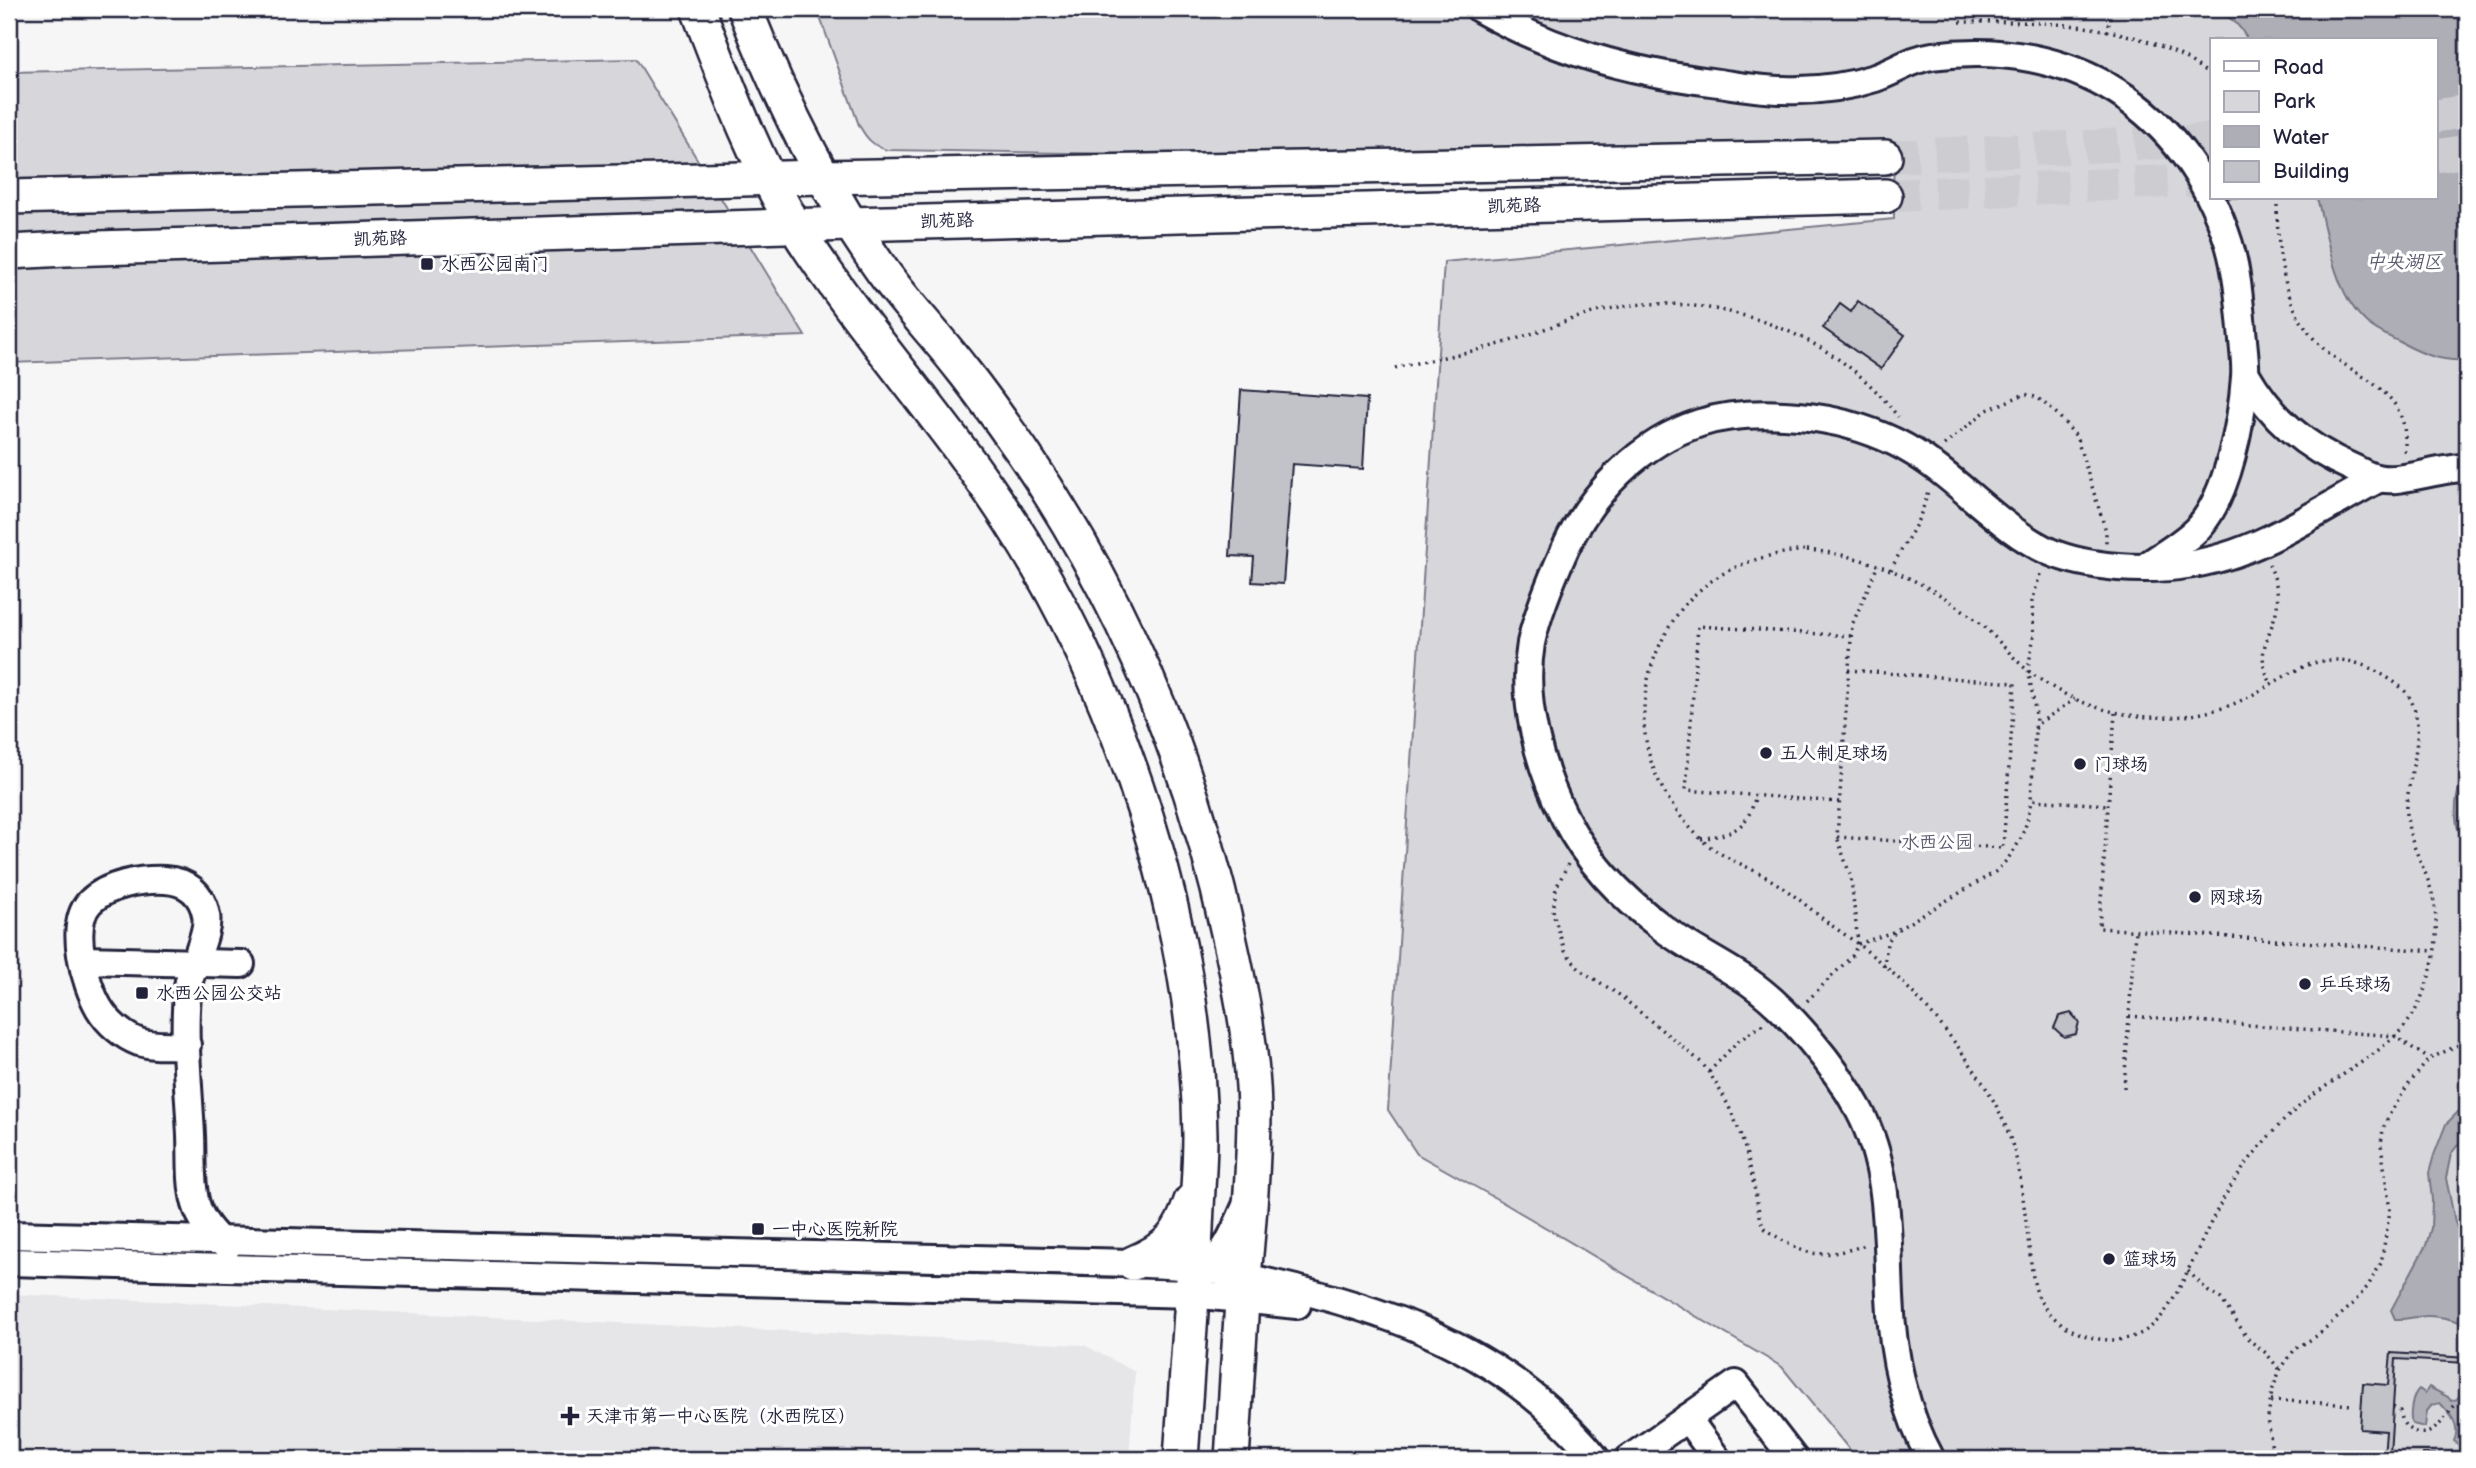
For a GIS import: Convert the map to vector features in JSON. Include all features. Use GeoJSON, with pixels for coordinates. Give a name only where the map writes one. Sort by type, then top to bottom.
{"type":"FeatureCollection","features":[{"type":"Feature","properties":{"kind":"main road"},"geometry":{"type":"LineString","coordinates":[[698,9],[769,178],[800,220],[845,299],[1010,522],[1056,602],[1095,679],[1144,808],[1182,963],[1193,1036],[1198,1100],[1197,1278],[1181,1459]]}},
{"type":"Feature","properties":{"kind":"main road"},"geometry":{"type":"LineString","coordinates":[[745,9],[766,61],[822,177],[850,223],[883,271],[963,371],[1021,450],[1059,508],[1110,598],[1149,680],[1186,775],[1217,877],[1249,1039],[1254,1107],[1253,1183],[1231,1459]]}},
{"type":"Feature","properties":{"kind":"main road"},"geometry":{"type":"LineString","coordinates":[[9,197],[769,178],[1885,157]]}},
{"type":"Feature","properties":{"kind":"main road"},"geometry":{"type":"LineString","coordinates":[[9,175],[38,189],[69,195]]}},
{"type":"Feature","properties":{"kind":"main road"},"geometry":{"type":"LineString","coordinates":[[685,182],[740,195],[842,237],[883,271]]}},
{"type":"Feature","properties":{"kind":"main road","name":"凯苑路"},"geometry":{"type":"LineString","coordinates":[[9,252],[65,248],[708,229],[800,220],[850,223],[1885,196]]}},
{"type":"Feature","properties":{"kind":"main road"},"geometry":{"type":"LineString","coordinates":[[9,229],[30,239],[65,248]]}},
{"type":"Feature","properties":{"kind":"main road"},"geometry":{"type":"LineString","coordinates":[[708,229],[751,237],[792,253],[845,299]]}},
{"type":"Feature","properties":{"kind":"main road"},"geometry":{"type":"LineString","coordinates":[[1137,1278],[1157,1253],[1170,1243],[1181,1227],[1198,1179]]}},
{"type":"Feature","properties":{"kind":"street"},"geometry":{"type":"LineString","coordinates":[[1480,9],[1512,27],[1587,57],[1660,75],[1752,88],[1785,90],[1846,84],[1875,78],[1929,52],[1999,53],[2058,65],[2109,87],[2154,120],[2180,147],[2210,198]]}},
{"type":"Feature","properties":{"kind":"street"},"geometry":{"type":"LineString","coordinates":[[2145,567],[2197,529],[2209,513],[2231,452],[2246,374],[2239,297],[2230,246],[2211,200]]}},
{"type":"Feature","properties":{"kind":"street"},"geometry":{"type":"LineString","coordinates":[[2246,374],[2270,412],[2295,434],[2344,464],[2389,478]]}},
{"type":"Feature","properties":{"kind":"street"},"geometry":{"type":"LineString","coordinates":[[1931,1459],[1910,1416],[1902,1392],[1892,1329],[1885,1195],[1877,1157],[1861,1114],[1837,1074],[1784,1013],[1752,984],[1667,932],[1638,909],[1584,849],[1567,822],[1542,761],[1533,726],[1530,648],[1539,613],[1570,539],[1589,508],[1615,477],[1641,454],[1669,436],[1701,422],[1738,415],[1812,417],[1897,442],[1965,489],[2007,525],[2048,551],[2070,559],[2107,566],[2189,566],[2237,554],[2389,478],[2450,468],[2467,468]]}},
{"type":"Feature","properties":{"kind":"street"},"geometry":{"type":"LineString","coordinates":[[187,1045],[158,1045],[138,1041],[111,1024],[99,1007],[83,960],[79,940],[80,919],[89,903],[114,887],[167,880],[180,882],[193,889],[201,901],[206,916],[206,930],[193,963],[188,989],[187,1045],[195,1202],[201,1216],[220,1241],[239,1257],[264,1268]]}},
{"type":"Feature","properties":{"kind":"street"},"geometry":{"type":"LineString","coordinates":[[83,960],[241,964]]}},
{"type":"Feature","properties":{"kind":"street"},"geometry":{"type":"LineString","coordinates":[[1197,1278],[1221,1255],[1235,1233],[1253,1183]]}},
{"type":"Feature","properties":{"kind":"street"},"geometry":{"type":"LineString","coordinates":[[9,1235],[1137,1278]]}},
{"type":"Feature","properties":{"kind":"street"},"geometry":{"type":"LineString","coordinates":[[9,1262],[264,1268],[1197,1278],[1364,1307],[1411,1325],[1462,1349],[1543,1403],[1596,1459]]}},
{"type":"Feature","properties":{"kind":"street"},"geometry":{"type":"LineString","coordinates":[[1244,1288],[1338,1314],[1418,1344],[1473,1372],[1529,1409],[1563,1441],[1577,1459]]}},
{"type":"Feature","properties":{"kind":"street"},"geometry":{"type":"LineString","coordinates":[[1629,1459],[1736,1384],[1794,1459]]}},
{"type":"Feature","properties":{"kind":"street"},"geometry":{"type":"LineString","coordinates":[[1687,1419],[1717,1459]]}},
{"type":"Feature","properties":{"kind":"path"},"geometry":{"type":"LineString","coordinates":[[2108,32],[2112,9]]}},
{"type":"Feature","properties":{"kind":"path"},"geometry":{"type":"LineString","coordinates":[[1960,22],[2036,23],[2108,32],[2170,49],[2210,76]]}},
{"type":"Feature","properties":{"kind":"path"},"geometry":{"type":"LineString","coordinates":[[2277,200],[2281,265],[2301,320],[2315,340],[2388,394],[2400,410],[2406,431],[2389,478]]}},
{"type":"Feature","properties":{"kind":"path"},"geometry":{"type":"LineString","coordinates":[[1395,368],[1501,343],[1570,319],[1612,309],[1646,304],[1682,305],[1749,317],[1790,331],[1853,369],[1886,401],[1901,421]]}},
{"type":"Feature","properties":{"kind":"path"},"geometry":{"type":"LineString","coordinates":[[1891,570],[1916,527],[1931,464],[1987,410],[2025,394],[2038,398],[2057,414],[2076,436],[2106,531],[2107,566]]}},
{"type":"Feature","properties":{"kind":"path"},"geometry":{"type":"LineString","coordinates":[[2254,547],[2268,561],[2278,593],[2277,610],[2263,652],[2264,672],[2272,685]]}},
{"type":"Feature","properties":{"kind":"path"},"geometry":{"type":"LineString","coordinates":[[1807,550],[1855,557],[1891,570],[1957,606],[1982,625],[2028,670],[2075,699],[2115,713],[2141,718],[2180,717],[2220,709],[2272,685],[2312,662],[2328,659],[2350,660],[2369,667],[2400,685],[2411,701],[2416,721],[2416,740],[2406,812],[2414,851],[2432,890],[2437,928],[2435,951],[2414,1014],[2395,1036],[2305,1102],[2272,1133],[2231,1187],[2178,1294],[2152,1327],[2136,1336],[2113,1340],[2096,1339],[2059,1322],[2044,1307],[2035,1287],[2017,1164],[2008,1129],[1990,1093],[1957,1044],[1911,990],[1858,943],[1769,878],[1722,855],[1701,839],[1659,786],[1644,734],[1644,693],[1657,649],[1674,618],[1710,582],[1745,562],[1783,552],[1807,550]]}},
{"type":"Feature","properties":{"kind":"path"},"geometry":{"type":"LineString","coordinates":[[1858,943],[1895,931],[1995,872],[2008,860],[2025,832],[2031,800],[2035,729],[2035,701],[2028,670],[2034,635],[2032,602],[2048,551]]}},
{"type":"Feature","properties":{"kind":"path"},"geometry":{"type":"LineString","coordinates":[[1709,1072],[1737,1042],[1754,1029],[1804,1003],[1852,956],[1858,943],[1851,878],[1837,837],[1852,625],[1878,565]]}},
{"type":"Feature","properties":{"kind":"path"},"geometry":{"type":"LineString","coordinates":[[1840,802],[1686,790],[1698,626],[1851,636]]}},
{"type":"Feature","properties":{"kind":"path"},"geometry":{"type":"LineString","coordinates":[[1837,837],[2003,848],[2015,683],[1848,670]]}},
{"type":"Feature","properties":{"kind":"path"},"geometry":{"type":"LineString","coordinates":[[2035,729],[2039,723],[2075,699]]}},
{"type":"Feature","properties":{"kind":"path"},"geometry":{"type":"LineString","coordinates":[[2115,713],[2099,928],[2435,951]]}},
{"type":"Feature","properties":{"kind":"path"},"geometry":{"type":"LineString","coordinates":[[1701,839],[1734,831],[1746,822],[1752,813],[1756,795]]}},
{"type":"Feature","properties":{"kind":"path"},"geometry":{"type":"LineString","coordinates":[[2031,800],[2108,805]]}},
{"type":"Feature","properties":{"kind":"path"},"geometry":{"type":"LineString","coordinates":[[1584,849],[1566,866],[1556,888],[1553,913],[1565,951],[1580,970],[1618,994],[1702,1063],[1709,1072],[1731,1109],[1741,1136],[1763,1227],[1808,1254],[1831,1254],[1889,1239]]}},
{"type":"Feature","properties":{"kind":"path"},"geometry":{"type":"LineString","coordinates":[[1884,967],[1887,943],[1895,931]]}},
{"type":"Feature","properties":{"kind":"path"},"geometry":{"type":"LineString","coordinates":[[2124,1088],[2135,931]]}},
{"type":"Feature","properties":{"kind":"path"},"geometry":{"type":"LineString","coordinates":[[2129,1016],[2395,1036],[2429,1059]]}},
{"type":"Feature","properties":{"kind":"path"},"geometry":{"type":"LineString","coordinates":[[2273,1459],[2268,1419],[2280,1370],[2295,1349],[2351,1306],[2368,1286],[2381,1263],[2390,1211],[2381,1144],[2383,1129],[2409,1084],[2429,1059],[2467,1041]]}},
{"type":"Feature","properties":{"kind":"path"},"geometry":{"type":"LineString","coordinates":[[2188,1271],[2209,1292],[2221,1299],[2249,1340],[2266,1353],[2280,1370]]}},
{"type":"Feature","properties":{"kind":"path"},"geometry":{"type":"LineString","coordinates":[[2271,1399],[2354,1405]]}},
{"type":"Feature","properties":{"kind":"path"},"geometry":{"type":"LineString","coordinates":[[2393,1407],[2400,1411],[2402,1423],[2406,1427],[2424,1435],[2430,1433],[2455,1405],[2467,1406]]}},
{"type":"Feature","properties":{"kind":"shaded area","name":"天津市第一中心医院（水西院区）"},"geometry":{"type":"Polygon","coordinates":[[[9,1294],[1084,1345],[1135,1372],[1129,1459],[9,1459],[9,1294]]]}},
{"type":"Feature","properties":{"kind":"green space","name":"水西公园"},"geometry":{"type":"Polygon","coordinates":[[[817,9],[2467,9],[2467,1459],[1857,1459],[1782,1367],[1417,1154],[1388,1110],[1444,262],[1894,219],[1893,143],[1188,155],[887,150],[870,141],[864,134],[817,9]]]}},
{"type":"Feature","properties":{"kind":"green space"},"geometry":{"type":"Polygon","coordinates":[[[636,59],[805,336],[9,363],[9,72],[636,59]]]}},
{"type":"Feature","properties":{"kind":"water","name":"中央湖区"},"geometry":{"type":"Polygon","coordinates":[[[2186,9],[2467,9],[2467,360],[2432,356],[2367,323],[2347,297],[2340,281],[2318,200],[2438,200],[2438,38],[2247,38],[2228,17],[2199,15],[2186,9]]]}},
{"type":"Feature","properties":{"kind":"water"},"geometry":{"type":"Polygon","coordinates":[[[2467,774],[2467,846],[2458,828],[2456,812],[2458,791],[2467,774]]]}},
{"type":"Feature","properties":{"kind":"water"},"geometry":{"type":"Polygon","coordinates":[[[2467,1103],[2467,1133],[2451,1154],[2446,1178],[2455,1222],[2467,1253],[2467,1324],[2433,1316],[2395,1319],[2391,1310],[2426,1245],[2431,1228],[2429,1173],[2434,1155],[2446,1124],[2467,1103]]]}},
{"type":"Feature","properties":{"kind":"water"},"geometry":{"type":"Polygon","coordinates":[[[2429,1387],[2451,1401],[2467,1391],[2467,1446],[2464,1449],[2454,1441],[2456,1425],[2440,1403],[2432,1405],[2427,1411],[2425,1427],[2412,1424],[2411,1411],[2415,1396],[2419,1389],[2425,1393],[2429,1387]]]}},
{"type":"Feature","properties":{"kind":"building"},"geometry":{"type":"Polygon","coordinates":[[[1858,301],[1905,335],[1881,369],[1823,328],[1840,304],[1851,312],[1858,301]]]}},
{"type":"Feature","properties":{"kind":"building"},"geometry":{"type":"Polygon","coordinates":[[[1241,390],[1367,399],[1363,469],[1292,464],[1283,584],[1252,582],[1254,557],[1230,556],[1241,390]]]}},
{"type":"Feature","properties":{"kind":"building"},"geometry":{"type":"Polygon","coordinates":[[[2071,1013],[2079,1022],[2076,1034],[2064,1037],[2054,1028],[2059,1016],[2071,1013]]]}},
{"type":"Feature","properties":{"kind":"building"},"geometry":{"type":"Polygon","coordinates":[[[2391,1353],[2467,1358],[2467,1363],[2396,1359],[2390,1455],[2422,1457],[2423,1454],[2435,1454],[2435,1458],[2462,1459],[2384,1459],[2386,1431],[2360,1429],[2363,1383],[2388,1385],[2391,1353]]]}},
{"type":"Feature","properties":{"kind":"tunnel"},"geometry":{"type":"LineString","coordinates":[[2438,116],[2467,111]]}},
{"type":"Feature","properties":{"kind":"tunnel"},"geometry":{"type":"LineString","coordinates":[[1885,157],[2210,140]]}},
{"type":"Feature","properties":{"kind":"tunnel"},"geometry":{"type":"LineString","coordinates":[[2438,156],[2467,151]]}},
{"type":"Feature","properties":{"kind":"tunnel"},"geometry":{"type":"LineString","coordinates":[[1885,196],[2210,179]]}},
{"type":"Feature","properties":{"kind":"place","name":"水西公园南门"},"geometry":{"type":"Point","coordinates":[427,264]}},
{"type":"Feature","properties":{"kind":"place","name":"五人制足球场"},"geometry":{"type":"Point","coordinates":[1766,753]}},
{"type":"Feature","properties":{"kind":"place","name":"‌门球场‌"},"geometry":{"type":"Point","coordinates":[2080,764]}},
{"type":"Feature","properties":{"kind":"place","name":"网球场"},"geometry":{"type":"Point","coordinates":[2195,897]}},
{"type":"Feature","properties":{"kind":"place","name":"乒乓球场"},"geometry":{"type":"Point","coordinates":[2305,984]}},
{"type":"Feature","properties":{"kind":"place","name":"水西公园公交站"},"geometry":{"type":"Point","coordinates":[142,993]}},
{"type":"Feature","properties":{"kind":"place","name":"一中心医院新院"},"geometry":{"type":"Point","coordinates":[758,1229]}},
{"type":"Feature","properties":{"kind":"place","name":"篮球场"},"geometry":{"type":"Point","coordinates":[2109,1259]}},
{"type":"Feature","properties":{"kind":"place","name":"天津市第一中心医院（水西院区）"},"geometry":{"type":"Point","coordinates":[570,1416]}}]}
